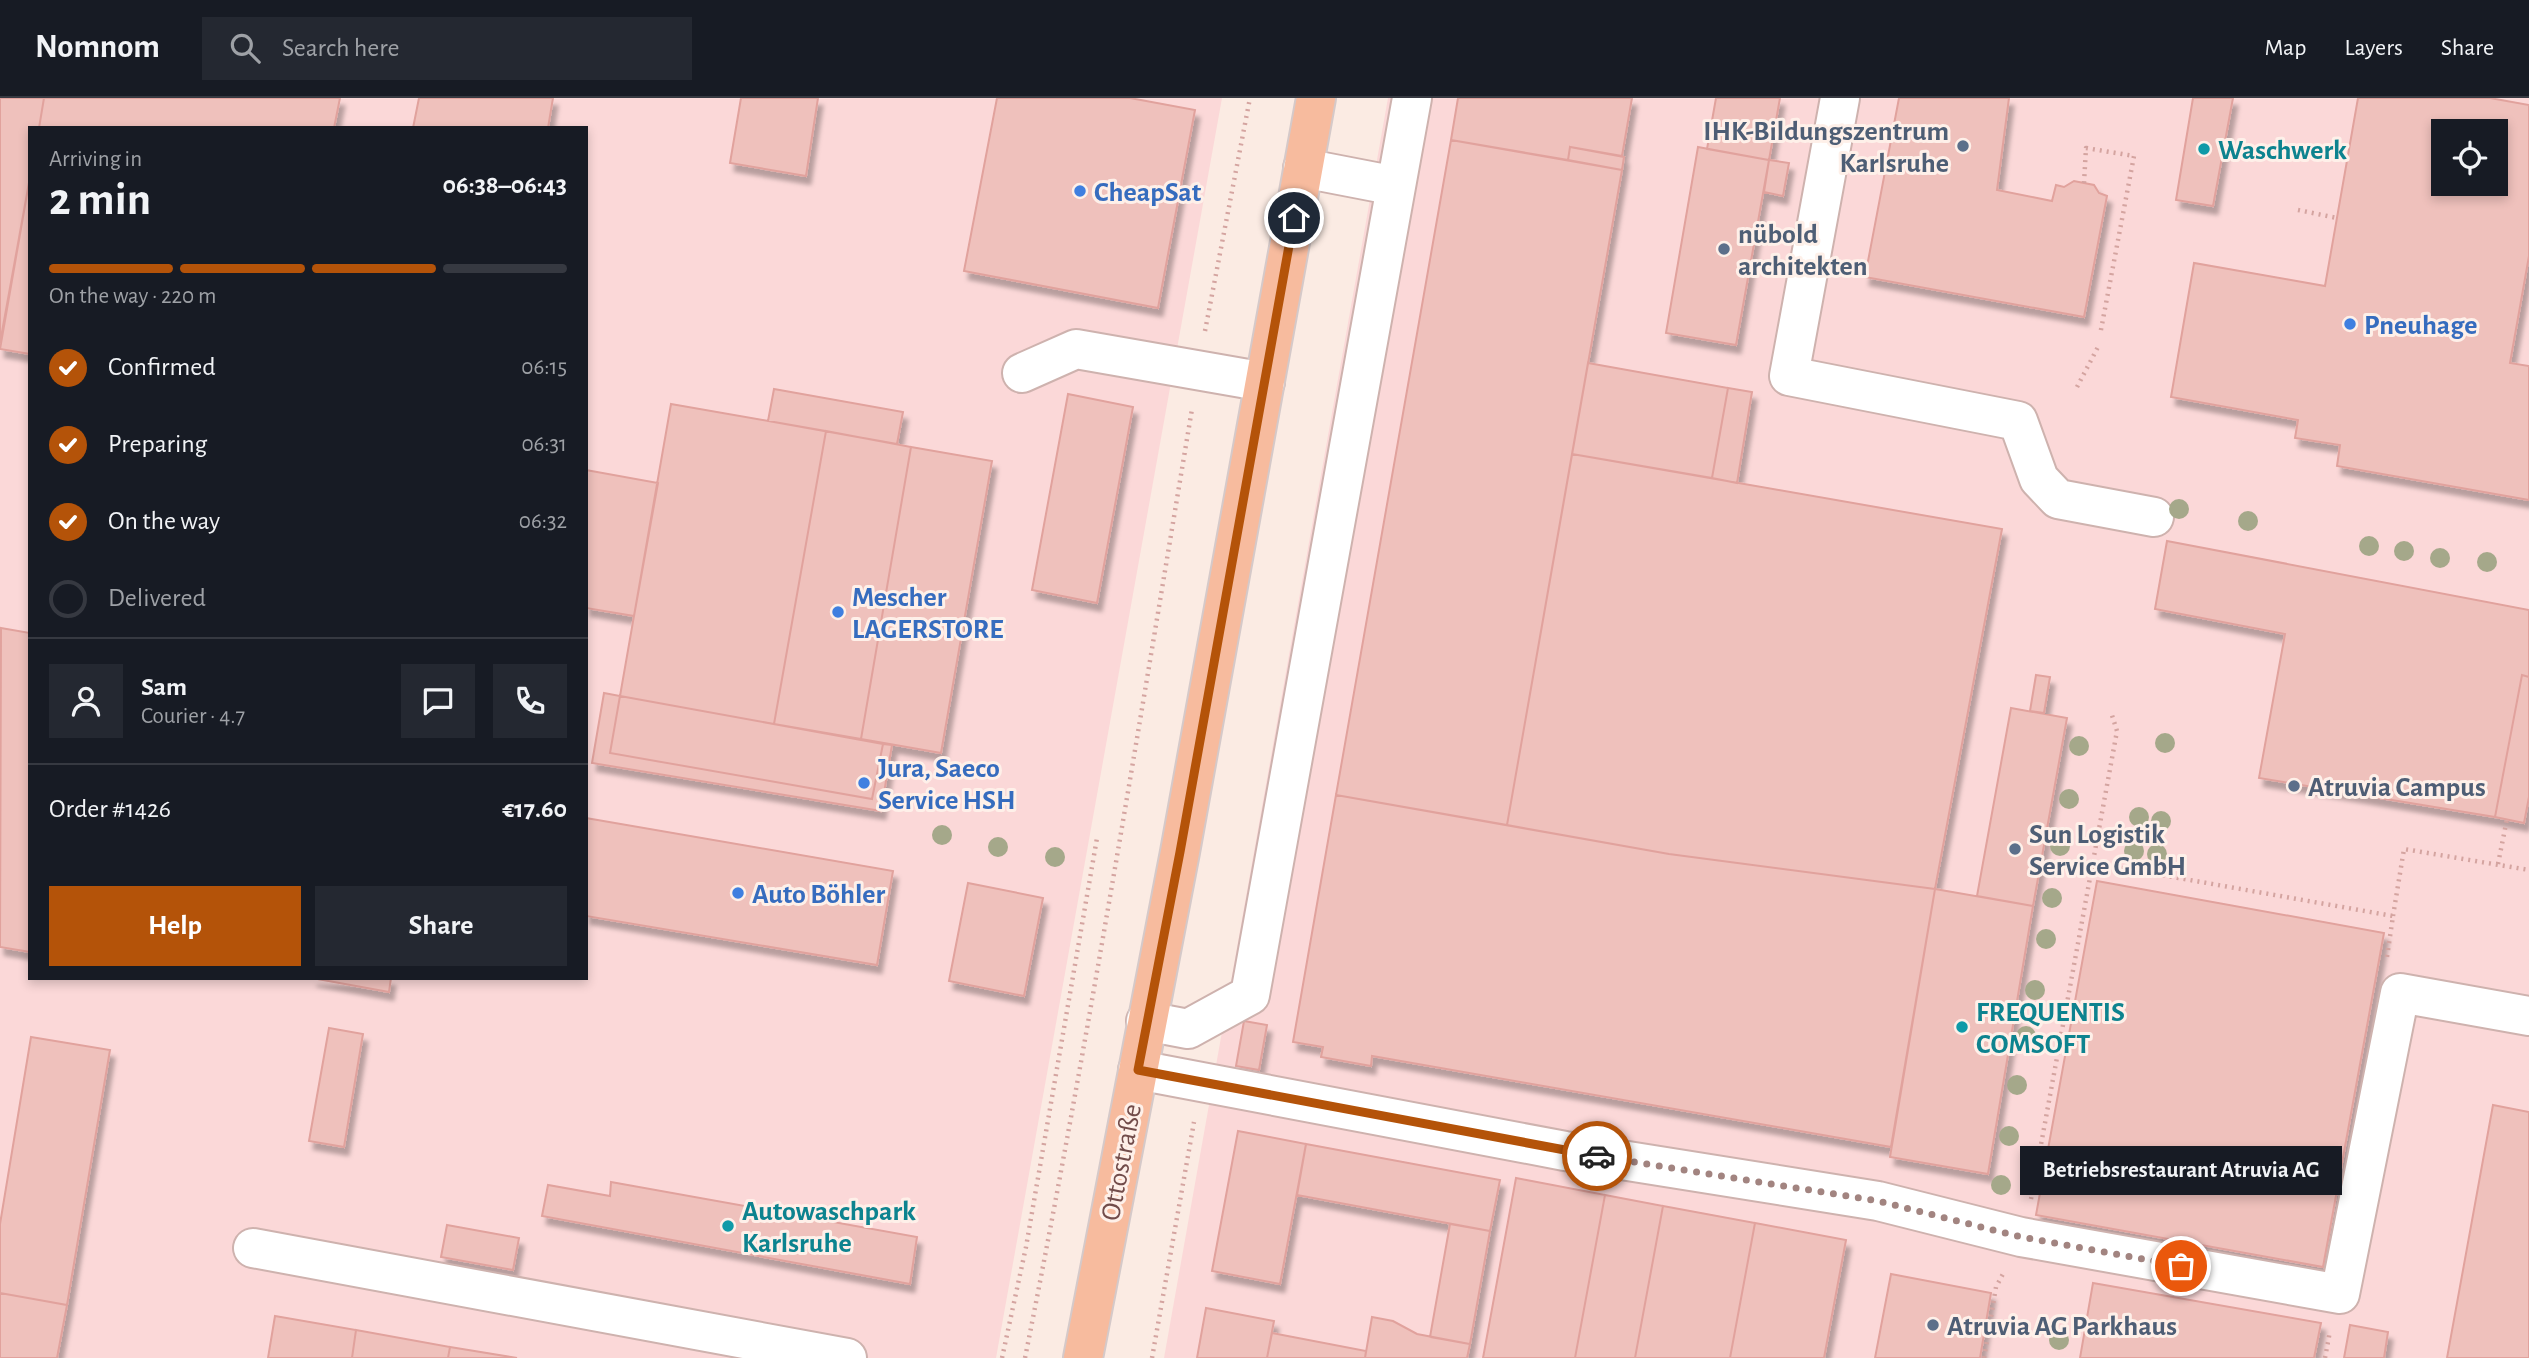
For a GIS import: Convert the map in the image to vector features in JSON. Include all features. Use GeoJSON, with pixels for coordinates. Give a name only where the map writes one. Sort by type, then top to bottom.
{"type":"FeatureCollection","features":[{"type":"Feature","properties":{"kind":"main road","name":"Ottostraße"},"geometry":{"type":"LineString","coordinates":[[1083,1358],[1180,852],[1316,98]]}},
{"type":"Feature","properties":{"kind":"lane"},"geometry":{"type":"LineString","coordinates":[[1146,1021],[1188,1030],[1250,995],[1412,98]]}},
{"type":"Feature","properties":{"kind":"lane"},"geometry":{"type":"LineString","coordinates":[[1840,98],[1788,376],[2018,421],[2039,478],[2059,499],[2154,517]]}},
{"type":"Feature","properties":{"kind":"lane"},"geometry":{"type":"LineString","coordinates":[[1303,168],[1396,186]]}},
{"type":"Feature","properties":{"kind":"lane"},"geometry":{"type":"LineString","coordinates":[[1022,373],[1076,349],[1265,382]]}},
{"type":"Feature","properties":{"kind":"lane"},"geometry":{"type":"LineString","coordinates":[[1138,1070],[1565,1151],[1878,1201],[2021,1237],[2340,1294],[2400,993],[2529,1016]]}},
{"type":"Feature","properties":{"kind":"lane"},"geometry":{"type":"LineString","coordinates":[[253,1248],[848,1358]]}},
{"type":"Feature","properties":{"kind":"path"},"geometry":{"type":"LineString","coordinates":[[1025,1358],[1047,1251],[1199,370],[1250,98]]}},
{"type":"Feature","properties":{"kind":"path"},"geometry":{"type":"LineString","coordinates":[[2084,183],[2086,148],[2134,156],[2100,335]]}},
{"type":"Feature","properties":{"kind":"path"},"geometry":{"type":"LineString","coordinates":[[2298,210],[2337,218]]}},
{"type":"Feature","properties":{"kind":"path"},"geometry":{"type":"LineString","coordinates":[[2077,387],[2098,347]]}},
{"type":"Feature","properties":{"kind":"path"},"geometry":{"type":"LineString","coordinates":[[1984,1358],[1996,1287],[2028,1219],[2117,731],[2111,712]]}},
{"type":"Feature","properties":{"kind":"path"},"geometry":{"type":"LineString","coordinates":[[2498,864],[2507,819]]}},
{"type":"Feature","properties":{"kind":"path"},"geometry":{"type":"LineString","coordinates":[[1002,1358],[1026,1247],[1097,838]]}},
{"type":"Feature","properties":{"kind":"path"},"geometry":{"type":"LineString","coordinates":[[2388,952],[2404,849],[2529,870]]}},
{"type":"Feature","properties":{"kind":"path"},"geometry":{"type":"LineString","coordinates":[[2094,863],[2393,916]]}},
{"type":"Feature","properties":{"kind":"path"},"geometry":{"type":"LineString","coordinates":[[1152,1358],[1193,1139],[1196,1080]]}},
{"type":"Feature","properties":{"kind":"shaded area"},"geometry":{"type":"Polygon","coordinates":[[[0,98],[1222,98],[996,1358],[0,1358],[0,98]]]}},
{"type":"Feature","properties":{"kind":"shaded area"},"geometry":{"type":"Polygon","coordinates":[[[1388,98],[2529,98],[2529,1358],[1164,1358],[1388,98]]]}},
{"type":"Feature","properties":{"kind":"building"},"geometry":{"type":"Polygon","coordinates":[[[0,98],[44,98],[39,126],[28,126],[28,188],[0,343],[0,98]]]}},
{"type":"Feature","properties":{"kind":"building"},"geometry":{"type":"Polygon","coordinates":[[[44,98],[340,98],[334,126],[39,126],[44,98]]]}},
{"type":"Feature","properties":{"kind":"building"},"geometry":{"type":"Polygon","coordinates":[[[419,98],[553,98],[548,126],[413,126],[419,98]]]}},
{"type":"Feature","properties":{"kind":"building"},"geometry":{"type":"Polygon","coordinates":[[[741,98],[818,98],[806,176],[730,163],[741,98]]]}},
{"type":"Feature","properties":{"kind":"building","name":"CheapSat"},"geometry":{"type":"Polygon","coordinates":[[[997,98],[1130,98],[1195,110],[1158,308],[964,271],[997,98]]]}},
{"type":"Feature","properties":{"kind":"building"},"geometry":{"type":"Polygon","coordinates":[[[1458,98],[1632,98],[1622,156],[1570,147],[1568,160],[1451,140],[1458,98]]]}},
{"type":"Feature","properties":{"kind":"building"},"geometry":{"type":"Polygon","coordinates":[[[1716,98],[1780,98],[1769,160],[1707,149],[1716,98]]]}},
{"type":"Feature","properties":{"kind":"building"},"geometry":{"type":"Polygon","coordinates":[[[1899,98],[2009,98],[1997,190],[2052,201],[2056,185],[2064,187],[2074,181],[2094,185],[2099,193],[2107,196],[2084,317],[1865,277],[1899,98]]]}},
{"type":"Feature","properties":{"kind":"building","name":"Waschwerk"},"geometry":{"type":"Polygon","coordinates":[[[2193,98],[2233,98],[2213,206],[2176,200],[2193,98]]]}},
{"type":"Feature","properties":{"kind":"building","name":"Pneuhage"},"geometry":{"type":"Polygon","coordinates":[[[2358,98],[2490,98],[2529,105],[2529,256],[2510,363],[2529,366],[2529,500],[2337,466],[2340,445],[2295,438],[2298,420],[2171,397],[2194,263],[2325,286],[2358,98]]]}},
{"type":"Feature","properties":{"kind":"building"},"geometry":{"type":"Polygon","coordinates":[[[1451,140],[1622,170],[1507,825],[1336,795],[1451,140]]]}},
{"type":"Feature","properties":{"kind":"building"},"geometry":{"type":"Polygon","coordinates":[[[1570,147],[1624,157],[1622,170],[1568,160],[1570,147]]]}},
{"type":"Feature","properties":{"kind":"building"},"geometry":{"type":"Polygon","coordinates":[[[1698,147],[1769,160],[1736,345],[1666,333],[1698,147]]]}},
{"type":"Feature","properties":{"kind":"building"},"geometry":{"type":"Polygon","coordinates":[[[1769,160],[1789,163],[1783,196],[1764,192],[1769,160]]]}},
{"type":"Feature","properties":{"kind":"building"},"geometry":{"type":"Polygon","coordinates":[[[28,188],[28,354],[0,349],[28,188]]]}},
{"type":"Feature","properties":{"kind":"building"},"geometry":{"type":"Polygon","coordinates":[[[1588,363],[1728,388],[1712,478],[1572,454],[1588,363]]]}},
{"type":"Feature","properties":{"kind":"building"},"geometry":{"type":"Polygon","coordinates":[[[1728,388],[1752,392],[1737,483],[1712,478],[1728,388]]]}},
{"type":"Feature","properties":{"kind":"building"},"geometry":{"type":"Polygon","coordinates":[[[774,389],[903,412],[897,444],[768,421],[774,389]]]}},
{"type":"Feature","properties":{"kind":"building"},"geometry":{"type":"Polygon","coordinates":[[[1068,394],[1133,407],[1097,603],[1032,590],[1068,394]]]}},
{"type":"Feature","properties":{"kind":"building"},"geometry":{"type":"Polygon","coordinates":[[[671,404],[826,431],[774,724],[620,696],[671,404]]]}},
{"type":"Feature","properties":{"kind":"building"},"geometry":{"type":"Polygon","coordinates":[[[826,431],[911,447],[861,739],[774,724],[826,431]]]}},
{"type":"Feature","properties":{"kind":"building"},"geometry":{"type":"Polygon","coordinates":[[[911,447],[992,461],[941,753],[861,739],[911,447]]]}},
{"type":"Feature","properties":{"kind":"building"},"geometry":{"type":"Polygon","coordinates":[[[1572,454],[2002,529],[1935,889],[1669,854],[1507,825],[1572,454]]]}},
{"type":"Feature","properties":{"kind":"building"},"geometry":{"type":"Polygon","coordinates":[[[588,470],[658,483],[634,616],[588,608],[588,470]]]}},
{"type":"Feature","properties":{"kind":"building"},"geometry":{"type":"Polygon","coordinates":[[[2167,541],[2529,610],[2529,677],[2522,675],[2495,817],[2259,778],[2285,634],[2155,609],[2167,541]]]}},
{"type":"Feature","properties":{"kind":"building"},"geometry":{"type":"Polygon","coordinates":[[[1,628],[28,633],[28,952],[0,947],[1,628]]]}},
{"type":"Feature","properties":{"kind":"building"},"geometry":{"type":"Polygon","coordinates":[[[2036,675],[2050,677],[2044,713],[2030,711],[2036,675]]]}},
{"type":"Feature","properties":{"kind":"building"},"geometry":{"type":"Polygon","coordinates":[[[2522,675],[2529,677],[2529,797],[2524,823],[2495,817],[2522,675]]]}},
{"type":"Feature","properties":{"kind":"building"},"geometry":{"type":"Polygon","coordinates":[[[604,693],[620,696],[610,753],[872,799],[883,744],[892,745],[881,811],[592,763],[604,693]]]}},
{"type":"Feature","properties":{"kind":"building"},"geometry":{"type":"Polygon","coordinates":[[[620,696],[883,744],[872,799],[610,753],[620,696]]]}},
{"type":"Feature","properties":{"kind":"building"},"geometry":{"type":"Polygon","coordinates":[[[2011,708],[2067,718],[2033,906],[1977,896],[2011,708]]]}},
{"type":"Feature","properties":{"kind":"building"},"geometry":{"type":"Polygon","coordinates":[[[1336,795],[1669,854],[1935,889],[1891,1147],[1372,1056],[1371,1066],[1321,1057],[1323,1047],[1293,1042],[1336,795]]]}},
{"type":"Feature","properties":{"kind":"building","name":"Auto Böhler"},"geometry":{"type":"Polygon","coordinates":[[[588,818],[893,871],[877,965],[588,916],[588,818]]]}},
{"type":"Feature","properties":{"kind":"building"},"geometry":{"type":"Polygon","coordinates":[[[2097,881],[2384,933],[2323,1267],[2036,1215],[2097,881]]]}},
{"type":"Feature","properties":{"kind":"building","name":"Auto Böhler"},"geometry":{"type":"Polygon","coordinates":[[[968,883],[1043,898],[1024,996],[949,981],[968,883]]]}},
{"type":"Feature","properties":{"kind":"building","name":"FREQUENTIS COMSOFT"},"geometry":{"type":"Polygon","coordinates":[[[1935,889],[2033,906],[1988,1174],[1890,1157],[1935,889]]]}},
{"type":"Feature","properties":{"kind":"building"},"geometry":{"type":"Polygon","coordinates":[[[323,980],[391,980],[389,992],[323,980]]]}},
{"type":"Feature","properties":{"kind":"building"},"geometry":{"type":"Polygon","coordinates":[[[1244,1021],[1267,1025],[1259,1070],[1236,1066],[1244,1021]]]}},
{"type":"Feature","properties":{"kind":"building"},"geometry":{"type":"Polygon","coordinates":[[[329,1028],[363,1034],[344,1147],[309,1141],[329,1028]]]}},
{"type":"Feature","properties":{"kind":"building"},"geometry":{"type":"Polygon","coordinates":[[[31,1037],[110,1050],[67,1305],[0,1293],[0,1224],[31,1037]]]}},
{"type":"Feature","properties":{"kind":"building"},"geometry":{"type":"Polygon","coordinates":[[[2493,1105],[2529,1112],[2529,1358],[2447,1358],[2493,1105]]]}},
{"type":"Feature","properties":{"kind":"building"},"geometry":{"type":"Polygon","coordinates":[[[1238,1131],[1306,1144],[1280,1284],[1212,1271],[1238,1131]]]}},
{"type":"Feature","properties":{"kind":"building"},"geometry":{"type":"Polygon","coordinates":[[[1306,1144],[1500,1180],[1490,1231],[1297,1195],[1306,1144]]]}},
{"type":"Feature","properties":{"kind":"building"},"geometry":{"type":"Polygon","coordinates":[[[1516,1178],[1605,1195],[1575,1358],[1483,1358],[1516,1178]]]}},
{"type":"Feature","properties":{"kind":"building","name":"Autowaschpark Karlsruhe"},"geometry":{"type":"Polygon","coordinates":[[[611,1182],[917,1237],[910,1284],[542,1216],[548,1185],[610,1196],[611,1182]]]}},
{"type":"Feature","properties":{"kind":"building"},"geometry":{"type":"Polygon","coordinates":[[[1605,1195],[1663,1206],[1635,1358],[1575,1358],[1605,1195]]]}},
{"type":"Feature","properties":{"kind":"building"},"geometry":{"type":"Polygon","coordinates":[[[1663,1206],[1755,1223],[1730,1358],[1635,1358],[1663,1206]]]}},
{"type":"Feature","properties":{"kind":"building"},"geometry":{"type":"Polygon","coordinates":[[[1755,1223],[1846,1240],[1824,1358],[1730,1358],[1755,1223]]]}},
{"type":"Feature","properties":{"kind":"building"},"geometry":{"type":"Polygon","coordinates":[[[1450,1224],[1490,1231],[1470,1344],[1430,1337],[1450,1224]]]}},
{"type":"Feature","properties":{"kind":"building"},"geometry":{"type":"Polygon","coordinates":[[[447,1225],[519,1238],[513,1270],[441,1257],[447,1225]]]}},
{"type":"Feature","properties":{"kind":"building","name":"Atruvia AG Parkhaus"},"geometry":{"type":"Polygon","coordinates":[[[1891,1274],[1991,1293],[1980,1358],[1875,1358],[1891,1274]]]}},
{"type":"Feature","properties":{"kind":"building"},"geometry":{"type":"Polygon","coordinates":[[[2093,1283],[2321,1323],[2314,1358],[2080,1358],[2093,1283]]]}},
{"type":"Feature","properties":{"kind":"building"},"geometry":{"type":"Polygon","coordinates":[[[0,1293],[67,1305],[57,1358],[0,1358],[0,1293]]]}},
{"type":"Feature","properties":{"kind":"building"},"geometry":{"type":"Polygon","coordinates":[[[1206,1308],[1274,1321],[1267,1358],[1197,1358],[1206,1308]]]}},
{"type":"Feature","properties":{"kind":"building"},"geometry":{"type":"Polygon","coordinates":[[[275,1316],[356,1330],[352,1358],[268,1358],[275,1316]]]}},
{"type":"Feature","properties":{"kind":"building"},"geometry":{"type":"Polygon","coordinates":[[[1372,1317],[1393,1321],[1417,1334],[1470,1344],[1467,1358],[1365,1358],[1372,1317]]]}},
{"type":"Feature","properties":{"kind":"building"},"geometry":{"type":"Polygon","coordinates":[[[2350,1325],[2388,1332],[2384,1358],[2344,1358],[2350,1325]]]}},
{"type":"Feature","properties":{"kind":"building"},"geometry":{"type":"Polygon","coordinates":[[[356,1330],[450,1347],[448,1358],[352,1358],[356,1330]]]}},
{"type":"Feature","properties":{"kind":"building"},"geometry":{"type":"Polygon","coordinates":[[[1272,1333],[1366,1351],[1365,1358],[1267,1358],[1272,1333]]]}},
{"type":"Feature","properties":{"kind":"building"},"geometry":{"type":"Polygon","coordinates":[[[450,1347],[517,1358],[448,1358],[450,1347]]]}},
{"type":"Feature","properties":{"kind":"way so far"},"geometry":{"type":"LineString","coordinates":[[1597,1156],[1878,1201],[2021,1237],[2181,1266]]}},
{"type":"Feature","properties":{"kind":"place","name":"IHK-Bildungszentrum Karlsruhe"},"geometry":{"type":"Point","coordinates":[1963,146]}},
{"type":"Feature","properties":{"kind":"place","name":"Waschwerk"},"geometry":{"type":"Point","coordinates":[2204,149]}},
{"type":"Feature","properties":{"kind":"place","name":"CheapSat"},"geometry":{"type":"Point","coordinates":[1080,191]}},
{"type":"Feature","properties":{"kind":"place","name":"nübold architekten"},"geometry":{"type":"Point","coordinates":[1724,249]}},
{"type":"Feature","properties":{"kind":"place","name":"Pneuhage"},"geometry":{"type":"Point","coordinates":[2350,324]}},
{"type":"Feature","properties":{"kind":"place","name":"Mescher LAGERSTORE"},"geometry":{"type":"Point","coordinates":[838,612]}},
{"type":"Feature","properties":{"kind":"place","name":"Jura, Saeco Service HSH"},"geometry":{"type":"Point","coordinates":[864,783]}},
{"type":"Feature","properties":{"kind":"place","name":"Atruvia Campus"},"geometry":{"type":"Point","coordinates":[2294,786]}},
{"type":"Feature","properties":{"kind":"place","name":"Sun Logistik Service GmbH"},"geometry":{"type":"Point","coordinates":[2015,849]}},
{"type":"Feature","properties":{"kind":"place","name":"Auto Böhler"},"geometry":{"type":"Point","coordinates":[738,893]}},
{"type":"Feature","properties":{"kind":"place","name":"FREQUENTIS COMSOFT"},"geometry":{"type":"Point","coordinates":[1962,1027]}},
{"type":"Feature","properties":{"kind":"place","name":"Autowaschpark Karlsruhe"},"geometry":{"type":"Point","coordinates":[728,1226]}},
{"type":"Feature","properties":{"kind":"place","name":"Betriebsrestaurant Atruvia AG"},"geometry":{"type":"Point","coordinates":[2181,1266]}},
{"type":"Feature","properties":{"kind":"place","name":"Atruvia AG Parkhaus"},"geometry":{"type":"Point","coordinates":[1933,1325]}},
{"type":"Feature","properties":{"kind":"route"},"geometry":{"type":"LineString","coordinates":[[1294,218],[1138,1070],[1597,1156]]}}]}
